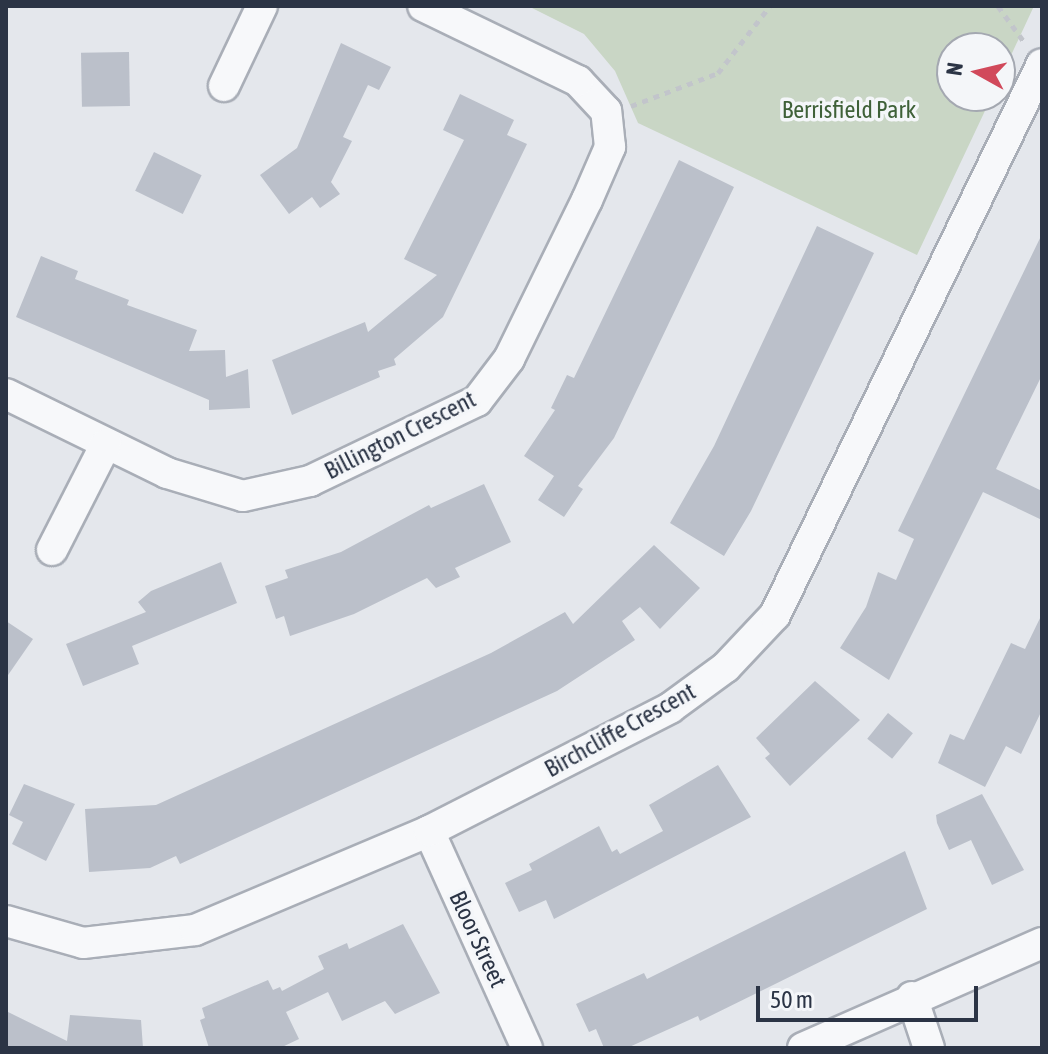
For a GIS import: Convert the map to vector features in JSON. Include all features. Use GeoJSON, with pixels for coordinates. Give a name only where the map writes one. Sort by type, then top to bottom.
{"type":"FeatureCollection","features":[{"type":"Feature","properties":{"kind":"street"},"geometry":{"type":"LineString","coordinates":[[224,86],[262,6]]}},
{"type":"Feature","properties":{"kind":"street"},"geometry":{"type":"LineString","coordinates":[[423,6],[578,81],[606,111]]}},
{"type":"Feature","properties":{"kind":"street","name":"Birchcliffe Crescent"},"geometry":{"type":"LineString","coordinates":[[6,921],[83,943],[195,930],[429,831],[670,708],[726,667],[775,615],[1036,55]]}},
{"type":"Feature","properties":{"kind":"street","name":"Billington Crescent"},"geometry":{"type":"LineString","coordinates":[[6,394],[167,473],[243,496],[310,481],[477,401],[509,359],[587,200],[610,147],[606,111]]}},
{"type":"Feature","properties":{"kind":"street"},"geometry":{"type":"LineString","coordinates":[[52,550],[106,444]]}},
{"type":"Feature","properties":{"kind":"street","name":"Bloor Street"},"geometry":{"type":"LineString","coordinates":[[429,831],[527,1048]]}},
{"type":"Feature","properties":{"kind":"street"},"geometry":{"type":"LineString","coordinates":[[803,1048],[912,997],[1042,943]]}},
{"type":"Feature","properties":{"kind":"street"},"geometry":{"type":"LineString","coordinates":[[912,997],[929,1048]]}},
{"type":"Feature","properties":{"kind":"path"},"geometry":{"type":"LineString","coordinates":[[606,111],[647,102],[718,73],[770,6]]}},
{"type":"Feature","properties":{"kind":"path"},"geometry":{"type":"LineString","coordinates":[[998,6],[1019,40],[1036,55]]}},
{"type":"Feature","properties":{"kind":"green space","name":"Berrisfield Park"},"geometry":{"type":"Polygon","coordinates":[[[528,6],[1034,6],[1016,45],[1016,32],[936,32],[936,112],[984,112],[917,255],[638,123],[615,71],[584,34],[528,6]]]}},
{"type":"Feature","properties":{"kind":"building"},"geometry":{"type":"Polygon","coordinates":[[[341,43],[391,67],[379,90],[368,85],[343,137],[352,141],[331,182],[340,194],[320,208],[312,197],[289,214],[260,175],[297,148],[341,43]]]}},
{"type":"Feature","properties":{"kind":"building"},"geometry":{"type":"Polygon","coordinates":[[[129,52],[130,106],[82,107],[81,53],[129,52]]]}},
{"type":"Feature","properties":{"kind":"building"},"geometry":{"type":"Polygon","coordinates":[[[460,94],[514,120],[507,135],[527,144],[443,317],[394,359],[396,365],[378,371],[380,377],[292,415],[272,360],[365,322],[368,332],[437,275],[404,259],[464,140],[443,130],[460,94]]]}},
{"type":"Feature","properties":{"kind":"building"},"geometry":{"type":"Polygon","coordinates":[[[154,152],[202,175],[183,214],[135,191],[154,152]]]}},
{"type":"Feature","properties":{"kind":"building"},"geometry":{"type":"Polygon","coordinates":[[[679,160],[734,187],[614,438],[578,486],[583,489],[564,517],[538,500],[554,476],[524,456],[555,410],[551,408],[567,375],[574,378],[679,160]]]}},
{"type":"Feature","properties":{"kind":"building"},"geometry":{"type":"Polygon","coordinates":[[[817,226],[874,253],[751,511],[724,556],[670,523],[714,446],[817,226]]]}},
{"type":"Feature","properties":{"kind":"building"},"geometry":{"type":"Polygon","coordinates":[[[1042,234],[1042,375],[996,469],[1042,491],[1042,520],[983,492],[889,680],[840,648],[866,607],[878,572],[896,580],[914,539],[898,531],[1042,234]]]}},
{"type":"Feature","properties":{"kind":"building"},"geometry":{"type":"Polygon","coordinates":[[[41,256],[78,271],[75,279],[129,300],[127,305],[197,330],[189,351],[225,350],[226,377],[248,369],[250,408],[209,410],[209,400],[16,317],[41,256]]]}},
{"type":"Feature","properties":{"kind":"building"},"geometry":{"type":"Polygon","coordinates":[[[484,484],[511,542],[455,568],[460,577],[436,588],[427,578],[354,614],[290,636],[284,616],[276,619],[265,586],[288,578],[285,570],[341,552],[429,505],[431,508],[484,484]]]}},
{"type":"Feature","properties":{"kind":"building"},"geometry":{"type":"Polygon","coordinates":[[[654,545],[700,588],[660,629],[640,607],[622,621],[635,640],[557,691],[180,864],[176,856],[150,868],[89,872],[85,809],[156,805],[491,653],[565,612],[573,624],[654,545]]]}},
{"type":"Feature","properties":{"kind":"building"},"geometry":{"type":"Polygon","coordinates":[[[221,562],[237,603],[132,646],[139,664],[83,686],[66,644],[146,612],[138,602],[151,591],[221,562]]]}},
{"type":"Feature","properties":{"kind":"building"},"geometry":{"type":"Polygon","coordinates":[[[1042,614],[1042,710],[1021,754],[1006,746],[985,787],[938,763],[950,734],[964,740],[1011,643],[1025,649],[1042,614]]]}},
{"type":"Feature","properties":{"kind":"building"},"geometry":{"type":"Polygon","coordinates":[[[6,621],[33,639],[6,678],[6,621]]]}},
{"type":"Feature","properties":{"kind":"building"},"geometry":{"type":"Polygon","coordinates":[[[815,681],[860,720],[790,786],[765,758],[770,754],[756,738],[815,681]]]}},
{"type":"Feature","properties":{"kind":"building"},"geometry":{"type":"Polygon","coordinates":[[[888,713],[913,733],[892,759],[867,739],[888,713]]]}},
{"type":"Feature","properties":{"kind":"building"},"geometry":{"type":"Polygon","coordinates":[[[718,765],[751,817],[554,919],[546,900],[519,912],[505,883],[532,870],[529,864],[599,826],[612,852],[617,849],[620,854],[663,831],[649,805],[718,765]]]}},
{"type":"Feature","properties":{"kind":"building"},"geometry":{"type":"Polygon","coordinates":[[[24,784],[75,804],[46,861],[12,844],[23,822],[9,815],[24,784]]]}},
{"type":"Feature","properties":{"kind":"building"},"geometry":{"type":"Polygon","coordinates":[[[982,794],[1024,870],[992,885],[971,840],[949,850],[936,815],[982,794]]]}},
{"type":"Feature","properties":{"kind":"building"},"geometry":{"type":"Polygon","coordinates":[[[905,851],[927,909],[700,1021],[698,1016],[627,1048],[604,1048],[596,1029],[589,1032],[576,1004],[644,973],[647,979],[905,851]]]}},
{"type":"Feature","properties":{"kind":"building"},"geometry":{"type":"Polygon","coordinates":[[[403,924],[440,993],[395,1014],[385,1001],[342,1021],[328,992],[286,1012],[299,1039],[280,1048],[209,1048],[200,1020],[205,1018],[202,1008],[268,980],[273,990],[280,987],[282,991],[324,969],[318,956],[347,943],[349,949],[403,924]]]}},
{"type":"Feature","properties":{"kind":"building"},"geometry":{"type":"Polygon","coordinates":[[[6,1011],[67,1041],[70,1015],[141,1020],[143,1048],[6,1048],[6,1011]]]}}]}
